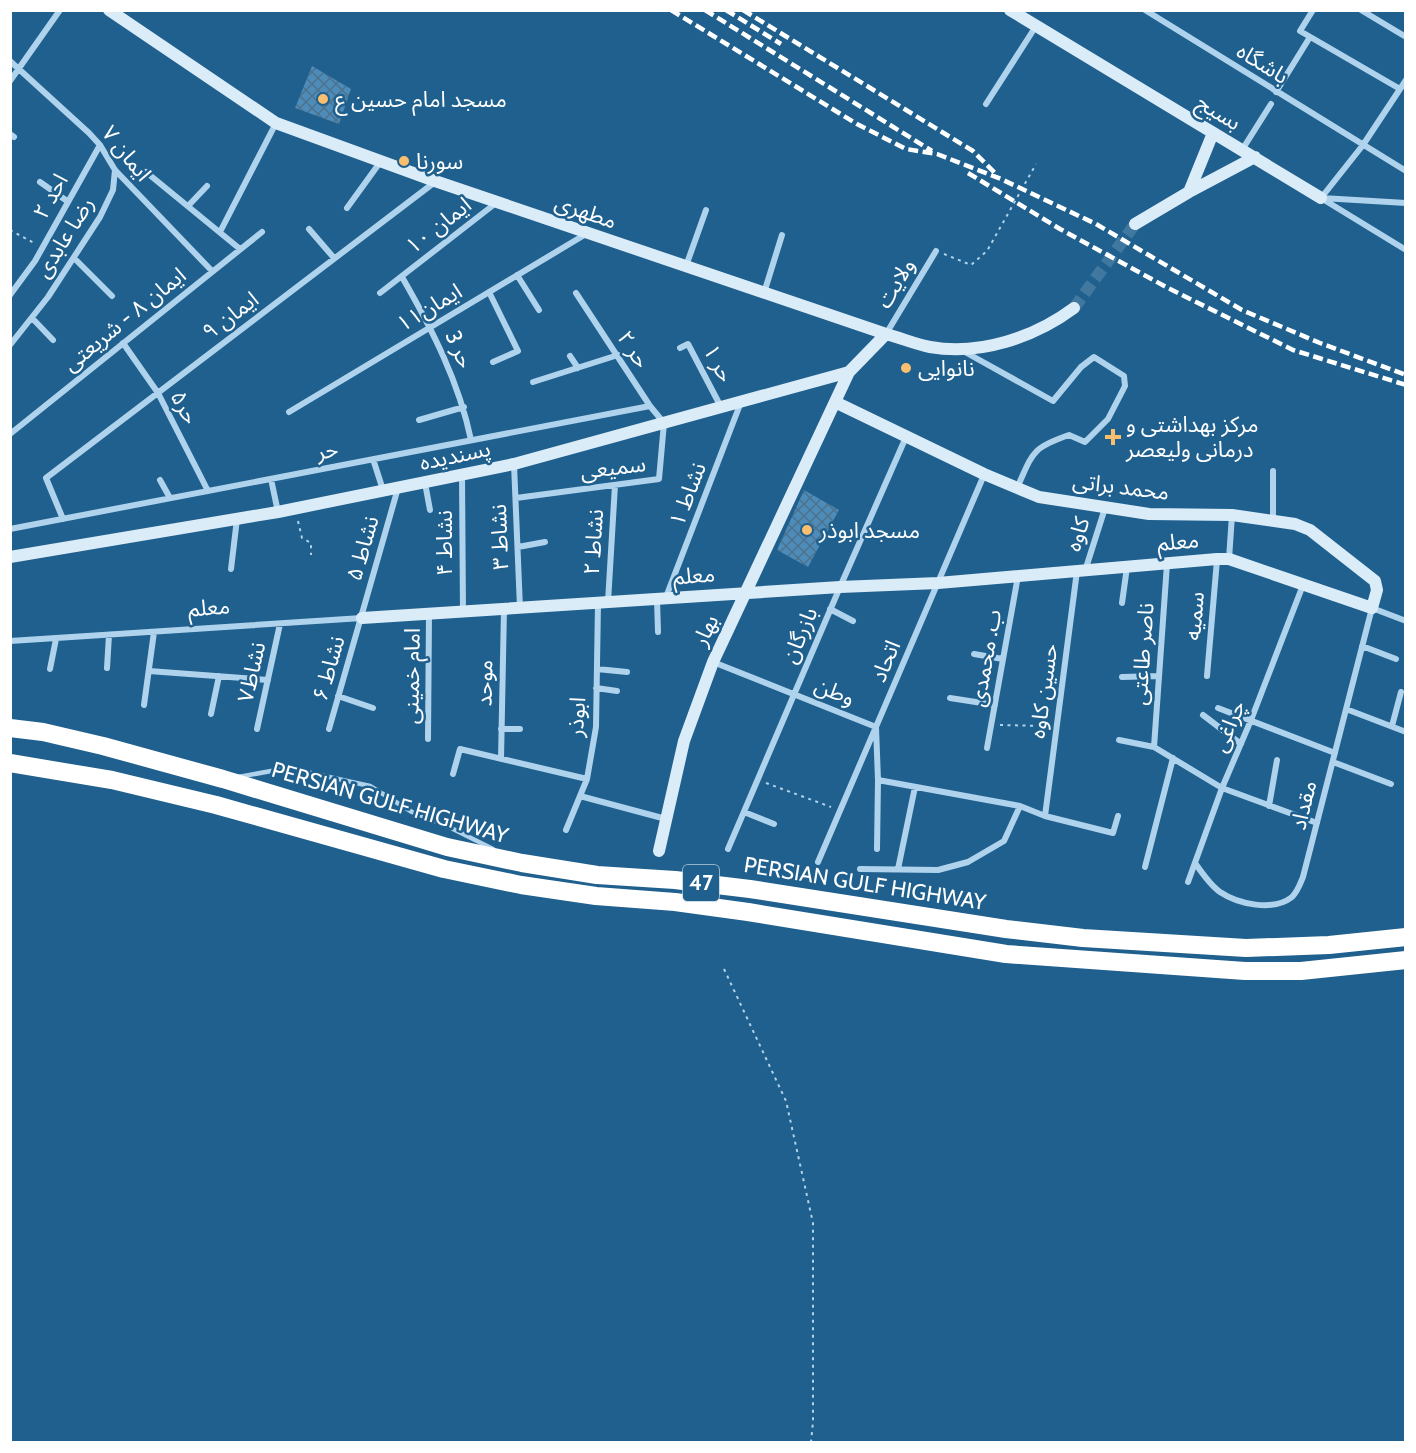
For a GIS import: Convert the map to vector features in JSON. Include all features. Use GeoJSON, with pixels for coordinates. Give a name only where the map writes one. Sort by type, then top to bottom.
{"type":"FeatureCollection","features":[{"type":"Feature","properties":{"kind":"highway","name":"PERSIAN GULF HIGHWAY"},"geometry":{"type":"LineString","coordinates":[[10,728],[43,732],[103,746],[223,779],[447,848],[597,875],[675,880],[750,889],[1006,929],[1083,938],[1246,948],[1329,945],[1406,937]]}},
{"type":"Feature","properties":{"kind":"highway","name":"PERSIAN GULF HIGHWAY"},"geometry":{"type":"LineString","coordinates":[[10,763],[112,780],[204,802],[444,869],[521,885],[596,896],[738,910],[926,942],[1028,956],[1245,971],[1301,971],[1406,960]]}},
{"type":"Feature","properties":{"kind":"street"},"geometry":{"type":"LineString","coordinates":[[10,81],[60,10]]}},
{"type":"Feature","properties":{"kind":"street","name":"مطهری"},"geometry":{"type":"LineString","coordinates":[[109,10],[276,123],[435,181],[886,334],[931,347],[959,348],[993,345],[1023,336],[1053,323],[1074,308]]}},
{"type":"Feature","properties":{"kind":"street","name":"بسیج"},"geometry":{"type":"LineString","coordinates":[[1010,10],[1406,250]]}},
{"type":"Feature","properties":{"kind":"street","name":"باشگاه"},"geometry":{"type":"LineString","coordinates":[[1145,10],[1406,171]]}},
{"type":"Feature","properties":{"kind":"street"},"geometry":{"type":"LineString","coordinates":[[1313,10],[1300,31],[1400,89]]}},
{"type":"Feature","properties":{"kind":"street"},"geometry":{"type":"LineString","coordinates":[[1361,10],[1406,37]]}},
{"type":"Feature","properties":{"kind":"street"},"geometry":{"type":"LineString","coordinates":[[986,104],[1036,26]]}},
{"type":"Feature","properties":{"kind":"street"},"geometry":{"type":"LineString","coordinates":[[1276,92],[1310,37]]}},
{"type":"Feature","properties":{"kind":"street","name":"ایمان ۷"},"geometry":{"type":"LineString","coordinates":[[10,61],[100,145],[115,170],[212,270]]}},
{"type":"Feature","properties":{"kind":"street"},"geometry":{"type":"LineString","coordinates":[[1322,198],[1363,145],[1406,80]]}},
{"type":"Feature","properties":{"kind":"street"},"geometry":{"type":"LineString","coordinates":[[1242,150],[1271,105]]}},
{"type":"Feature","properties":{"kind":"street"},"geometry":{"type":"LineString","coordinates":[[220,232],[276,123]]}},
{"type":"Feature","properties":{"kind":"street"},"geometry":{"type":"LineString","coordinates":[[1189,192],[1213,133]]}},
{"type":"Feature","properties":{"kind":"street","name":"احد ۲"},"geometry":{"type":"LineString","coordinates":[[10,295],[43,248],[100,145]]}},
{"type":"Feature","properties":{"kind":"street"},"geometry":{"type":"LineString","coordinates":[[1136,224],[1189,192],[1255,158]]}},
{"type":"Feature","properties":{"kind":"street"},"geometry":{"type":"LineString","coordinates":[[347,208],[381,162]]}},
{"type":"Feature","properties":{"kind":"street","name":"رضا عابدی"},"geometry":{"type":"LineString","coordinates":[[10,345],[32,318],[100,217],[113,189],[115,170]]}},
{"type":"Feature","properties":{"kind":"street"},"geometry":{"type":"LineString","coordinates":[[146,172],[240,249]]}},
{"type":"Feature","properties":{"kind":"street","name":"ایمان ۹"},"geometry":{"type":"LineString","coordinates":[[63,519],[46,478],[435,181]]}},
{"type":"Feature","properties":{"kind":"street"},"geometry":{"type":"LineString","coordinates":[[40,182],[67,201]]}},
{"type":"Feature","properties":{"kind":"street"},"geometry":{"type":"LineString","coordinates":[[188,206],[207,186]]}},
{"type":"Feature","properties":{"kind":"street"},"geometry":{"type":"LineString","coordinates":[[1322,198],[1406,202]]}},
{"type":"Feature","properties":{"kind":"street","name":"ایمان ۱۰"},"geometry":{"type":"LineString","coordinates":[[380,293],[497,202]]}},
{"type":"Feature","properties":{"kind":"street"},"geometry":{"type":"LineString","coordinates":[[686,267],[706,210]]}},
{"type":"Feature","properties":{"kind":"street"},"geometry":{"type":"LineString","coordinates":[[309,229],[334,258]]}},
{"type":"Feature","properties":{"kind":"street","name":"ایمان ۸ - شریعتی"},"geometry":{"type":"LineString","coordinates":[[10,434],[262,232]]}},
{"type":"Feature","properties":{"kind":"street","name":"ایمان۱۱"},"geometry":{"type":"LineString","coordinates":[[290,412],[587,233]]}},
{"type":"Feature","properties":{"kind":"street"},"geometry":{"type":"LineString","coordinates":[[764,293],[782,235]]}},
{"type":"Feature","properties":{"kind":"street","name":"ولایت"},"geometry":{"type":"LineString","coordinates":[[886,334],[936,251]]}},
{"type":"Feature","properties":{"kind":"street"},"geometry":{"type":"LineString","coordinates":[[74,258],[111,296]]}},
{"type":"Feature","properties":{"kind":"street"},"geometry":{"type":"LineString","coordinates":[[517,275],[539,310]]}},
{"type":"Feature","properties":{"kind":"street","name":"حر 3"},"geometry":{"type":"LineString","coordinates":[[402,277],[431,327],[464,407],[471,440]]}},
{"type":"Feature","properties":{"kind":"street"},"geometry":{"type":"LineString","coordinates":[[489,292],[518,351],[494,362]]}},
{"type":"Feature","properties":{"kind":"street","name":"حر ۲"},"geometry":{"type":"LineString","coordinates":[[576,293],[650,406],[664,423]]}},
{"type":"Feature","properties":{"kind":"street"},"geometry":{"type":"LineString","coordinates":[[32,318],[53,340]]}},
{"type":"Feature","properties":{"kind":"street"},"geometry":{"type":"LineString","coordinates":[[849,372],[886,334]]}},
{"type":"Feature","properties":{"kind":"street","name":"حر۵"},"geometry":{"type":"LineString","coordinates":[[123,343],[158,393],[208,491]]}},
{"type":"Feature","properties":{"kind":"street","name":"حر ۱"},"geometry":{"type":"LineString","coordinates":[[680,348],[688,344],[722,407]]}},
{"type":"Feature","properties":{"kind":"street"},"geometry":{"type":"LineString","coordinates":[[959,348],[1053,401],[1081,367],[1094,357],[1124,376],[1125,386],[1108,419],[1085,442],[1069,435],[1051,441],[1033,453],[1017,488]]}},
{"type":"Feature","properties":{"kind":"street"},"geometry":{"type":"LineString","coordinates":[[533,382],[618,355]]}},
{"type":"Feature","properties":{"kind":"street"},"geometry":{"type":"LineString","coordinates":[[570,356],[578,368]]}},
{"type":"Feature","properties":{"kind":"street","name":"بهار"},"geometry":{"type":"LineString","coordinates":[[659,851],[684,741],[712,662],[849,372]]}},
{"type":"Feature","properties":{"kind":"street","name":"پسندیده"},"geometry":{"type":"LineString","coordinates":[[10,557],[279,512],[514,464],[849,372]]}},
{"type":"Feature","properties":{"kind":"street","name":"نشاط ۱"},"geometry":{"type":"LineString","coordinates":[[662,598],[741,402]]}},
{"type":"Feature","properties":{"kind":"street","name":"محمد براتی"},"geometry":{"type":"LineString","coordinates":[[836,402],[984,474],[1040,497],[1149,514],[1232,515],[1295,524],[1311,530],[1375,581],[1377,590],[1372,608]]}},
{"type":"Feature","properties":{"kind":"street","name":"حر"},"geometry":{"type":"LineString","coordinates":[[10,529],[650,406]]}},
{"type":"Feature","properties":{"kind":"street"},"geometry":{"type":"LineString","coordinates":[[419,420],[464,407]]}},
{"type":"Feature","properties":{"kind":"street","name":"سمیعی"},"geometry":{"type":"LineString","coordinates":[[516,498],[659,479],[664,423]]}},
{"type":"Feature","properties":{"kind":"street","name":"بازرگان"},"geometry":{"type":"LineString","coordinates":[[728,849],[906,436]]}},
{"type":"Feature","properties":{"kind":"street"},"geometry":{"type":"LineString","coordinates":[[373,459],[383,491]]}},
{"type":"Feature","properties":{"kind":"street","name":"نشاط ۳"},"geometry":{"type":"LineString","coordinates":[[514,464],[520,608]]}},
{"type":"Feature","properties":{"kind":"street"},"geometry":{"type":"LineString","coordinates":[[1273,471],[1273,521]]}},
{"type":"Feature","properties":{"kind":"street","name":"اتحاد"},"geometry":{"type":"LineString","coordinates":[[818,862],[984,474]]}},
{"type":"Feature","properties":{"kind":"street","name":"نشاط ۴"},"geometry":{"type":"LineString","coordinates":[[462,475],[463,612]]}},
{"type":"Feature","properties":{"kind":"street"},"geometry":{"type":"LineString","coordinates":[[271,479],[279,512]]}},
{"type":"Feature","properties":{"kind":"street"},"geometry":{"type":"LineString","coordinates":[[160,480],[170,498]]}},
{"type":"Feature","properties":{"kind":"street"},"geometry":{"type":"LineString","coordinates":[[425,483],[430,510]]}},
{"type":"Feature","properties":{"kind":"street","name":"نشاط ۲"},"geometry":{"type":"LineString","coordinates":[[603,602],[615,485]]}},
{"type":"Feature","properties":{"kind":"street","name":"نشاط ۵"},"geometry":{"type":"LineString","coordinates":[[362,618],[398,488]]}},
{"type":"Feature","properties":{"kind":"street","name":"کاوه"},"geometry":{"type":"LineString","coordinates":[[1081,571],[1104,508]]}},
{"type":"Feature","properties":{"kind":"street","name":"سمیه"},"geometry":{"type":"LineString","coordinates":[[1207,676],[1223,559],[1232,515]]}},
{"type":"Feature","properties":{"kind":"street"},"geometry":{"type":"LineString","coordinates":[[231,569],[237,519]]}},
{"type":"Feature","properties":{"kind":"street"},"geometry":{"type":"LineString","coordinates":[[518,547],[545,542]]}},
{"type":"Feature","properties":{"kind":"street","name":"معلم"},"geometry":{"type":"LineString","coordinates":[[11,642],[662,598],[938,583],[1223,559],[1372,608]]}},
{"type":"Feature","properties":{"kind":"street","name":"ناصر طاعتی"},"geometry":{"type":"LineString","coordinates":[[1154,747],[1167,563]]}},
{"type":"Feature","properties":{"kind":"street"},"geometry":{"type":"LineString","coordinates":[[1122,603],[1127,567]]}},
{"type":"Feature","properties":{"kind":"street","name":"حسین کاوه"},"geometry":{"type":"LineString","coordinates":[[1045,816],[1056,727],[1081,571]]}},
{"type":"Feature","properties":{"kind":"street","name":"ب. محمدی"},"geometry":{"type":"LineString","coordinates":[[987,748],[1018,575]]}},
{"type":"Feature","properties":{"kind":"street","name":"چراغی"},"geometry":{"type":"LineString","coordinates":[[1188,882],[1221,788],[1251,720],[1304,584]]}},
{"type":"Feature","properties":{"kind":"street"},"geometry":{"type":"LineString","coordinates":[[657,632],[662,598]]}},
{"type":"Feature","properties":{"kind":"street","name":"ابوذر"},"geometry":{"type":"LineString","coordinates":[[566,830],[587,779],[596,727],[597,669],[603,602]]}},
{"type":"Feature","properties":{"kind":"street"},"geometry":{"type":"LineString","coordinates":[[1372,608],[1406,621]]}},
{"type":"Feature","properties":{"kind":"street","name":"مقداد"},"geometry":{"type":"LineString","coordinates":[[1195,863],[1218,891],[1237,901],[1253,904],[1279,903],[1290,898],[1298,890],[1372,608]]}},
{"type":"Feature","properties":{"kind":"street","name":"موحد"},"geometry":{"type":"LineString","coordinates":[[501,759],[504,609]]}},
{"type":"Feature","properties":{"kind":"street"},"geometry":{"type":"LineString","coordinates":[[830,609],[852,621]]}},
{"type":"Feature","properties":{"kind":"street","name":"امام خمینی"},"geometry":{"type":"LineString","coordinates":[[428,739],[429,614]]}},
{"type":"Feature","properties":{"kind":"street","name":"نشاط ۶"},"geometry":{"type":"LineString","coordinates":[[329,729],[362,618]]}},
{"type":"Feature","properties":{"kind":"street","name":"نشاط۷"},"geometry":{"type":"LineString","coordinates":[[256,729],[280,624]]}},
{"type":"Feature","properties":{"kind":"street"},"geometry":{"type":"LineString","coordinates":[[144,705],[154,632]]}},
{"type":"Feature","properties":{"kind":"street"},"geometry":{"type":"LineString","coordinates":[[107,668],[109,635]]}},
{"type":"Feature","properties":{"kind":"street"},"geometry":{"type":"LineString","coordinates":[[50,669],[56,639]]}},
{"type":"Feature","properties":{"kind":"street"},"geometry":{"type":"LineString","coordinates":[[1362,646],[1396,659]]}},
{"type":"Feature","properties":{"kind":"street"},"geometry":{"type":"LineString","coordinates":[[974,654],[1003,659]]}},
{"type":"Feature","properties":{"kind":"street","name":"وطن"},"geometry":{"type":"LineString","coordinates":[[712,662],[876,727]]}},
{"type":"Feature","properties":{"kind":"street"},"geometry":{"type":"LineString","coordinates":[[597,669],[627,672]]}},
{"type":"Feature","properties":{"kind":"street"},"geometry":{"type":"LineString","coordinates":[[148,671],[267,680]]}},
{"type":"Feature","properties":{"kind":"street"},"geometry":{"type":"LineString","coordinates":[[211,714],[219,676]]}},
{"type":"Feature","properties":{"kind":"street"},"geometry":{"type":"LineString","coordinates":[[1122,677],[1159,676]]}},
{"type":"Feature","properties":{"kind":"street"},"geometry":{"type":"LineString","coordinates":[[596,688],[617,691]]}},
{"type":"Feature","properties":{"kind":"street"},"geometry":{"type":"LineString","coordinates":[[1392,726],[1401,692]]}},
{"type":"Feature","properties":{"kind":"street"},"geometry":{"type":"LineString","coordinates":[[338,696],[373,708]]}},
{"type":"Feature","properties":{"kind":"street"},"geometry":{"type":"LineString","coordinates":[[950,698],[995,705]]}},
{"type":"Feature","properties":{"kind":"street"},"geometry":{"type":"LineString","coordinates":[[1218,708],[1335,753]]}},
{"type":"Feature","properties":{"kind":"street"},"geometry":{"type":"LineString","coordinates":[[1346,709],[1406,732]]}},
{"type":"Feature","properties":{"kind":"street"},"geometry":{"type":"LineString","coordinates":[[1203,715],[1240,744]]}},
{"type":"Feature","properties":{"kind":"street"},"geometry":{"type":"LineString","coordinates":[[876,727],[877,849]]}},
{"type":"Feature","properties":{"kind":"street"},"geometry":{"type":"LineString","coordinates":[[501,729],[520,729]]}},
{"type":"Feature","properties":{"kind":"street"},"geometry":{"type":"LineString","coordinates":[[1119,740],[1154,747],[1221,788],[1317,823]]}},
{"type":"Feature","properties":{"kind":"street"},"geometry":{"type":"LineString","coordinates":[[453,774],[460,749],[587,779]]}},
{"type":"Feature","properties":{"kind":"street"},"geometry":{"type":"LineString","coordinates":[[1145,867],[1173,758]]}},
{"type":"Feature","properties":{"kind":"street"},"geometry":{"type":"LineString","coordinates":[[1269,806],[1277,760]]}},
{"type":"Feature","properties":{"kind":"street"},"geometry":{"type":"LineString","coordinates":[[1333,762],[1391,784]]}},
{"type":"Feature","properties":{"kind":"street"},"geometry":{"type":"LineString","coordinates":[[878,780],[1020,806],[1045,816],[1113,833],[1118,816]]}},
{"type":"Feature","properties":{"kind":"street"},"geometry":{"type":"LineString","coordinates":[[898,869],[915,787]]}},
{"type":"Feature","properties":{"kind":"street"},"geometry":{"type":"LineString","coordinates":[[580,796],[666,819]]}},
{"type":"Feature","properties":{"kind":"street"},"geometry":{"type":"LineString","coordinates":[[860,869],[938,870],[968,862],[1004,841],[1020,806]]}},
{"type":"Feature","properties":{"kind":"street"},"geometry":{"type":"LineString","coordinates":[[744,812],[774,824]]}},
{"type":"Feature","properties":{"kind":"lane"},"geometry":{"type":"LineString","coordinates":[[223,779],[288,768],[370,786],[412,812],[447,826],[522,863]]}},
{"type":"Feature","properties":{"kind":"path"},"geometry":{"type":"LineString","coordinates":[[936,251],[971,265],[987,251],[1036,164]]}},
{"type":"Feature","properties":{"kind":"path"},"geometry":{"type":"LineString","coordinates":[[10,230],[43,248]]}},
{"type":"Feature","properties":{"kind":"path"},"geometry":{"type":"LineString","coordinates":[[295,509],[302,538],[311,543],[311,555]]}},
{"type":"Feature","properties":{"kind":"path"},"geometry":{"type":"LineString","coordinates":[[991,725],[1056,727]]}},
{"type":"Feature","properties":{"kind":"path"},"geometry":{"type":"LineString","coordinates":[[757,780],[840,811]]}},
{"type":"Feature","properties":{"kind":"path"},"geometry":{"type":"LineString","coordinates":[[724,969],[786,1101],[813,1223],[813,1422],[811,1443]]}},
{"type":"Feature","properties":{"kind":"building","name":"مسجد امام حسین ع"},"geometry":{"type":"Polygon","coordinates":[[[312,66],[351,89],[339,124],[295,108],[312,66]]]}},
{"type":"Feature","properties":{"kind":"building","name":"مسجد ابوذر"},"geometry":{"type":"Polygon","coordinates":[[[804,490],[839,510],[808,567],[777,550],[804,490]]]}},
{"type":"Feature","properties":{"kind":"tunnel"},"geometry":{"type":"LineString","coordinates":[[1074,308],[1135,224]]}},
{"type":"Feature","properties":{"kind":"railway"},"geometry":{"type":"LineString","coordinates":[[671,10],[857,124],[906,149],[937,154],[1001,179],[1096,224],[1242,310],[1320,343],[1406,375]]}},
{"type":"Feature","properties":{"kind":"railway"},"geometry":{"type":"LineString","coordinates":[[705,10],[932,151]]}},
{"type":"Feature","properties":{"kind":"railway"},"geometry":{"type":"LineString","coordinates":[[726,10],[781,44]]}},
{"type":"Feature","properties":{"kind":"railway"},"geometry":{"type":"LineString","coordinates":[[743,10],[973,151],[997,175]]}},
{"type":"Feature","properties":{"kind":"railway"},"geometry":{"type":"LineString","coordinates":[[968,173],[1060,229],[1168,288],[1293,350],[1406,385]]}},
{"type":"Feature","properties":{"kind":"place","name":"مسجد امام حسین ع"},"geometry":{"type":"Point","coordinates":[323,99]}},
{"type":"Feature","properties":{"kind":"place","name":"سورنا"},"geometry":{"type":"Point","coordinates":[404,161]}},
{"type":"Feature","properties":{"kind":"place","name":"نانوایی"},"geometry":{"type":"Point","coordinates":[906,368]}},
{"type":"Feature","properties":{"kind":"place","name":"مرکز بهداشتی و درمانی ولیعصر"},"geometry":{"type":"Point","coordinates":[1113,437]}},
{"type":"Feature","properties":{"kind":"place","name":"مسجد ابوذر"},"geometry":{"type":"Point","coordinates":[807,530]}}]}
